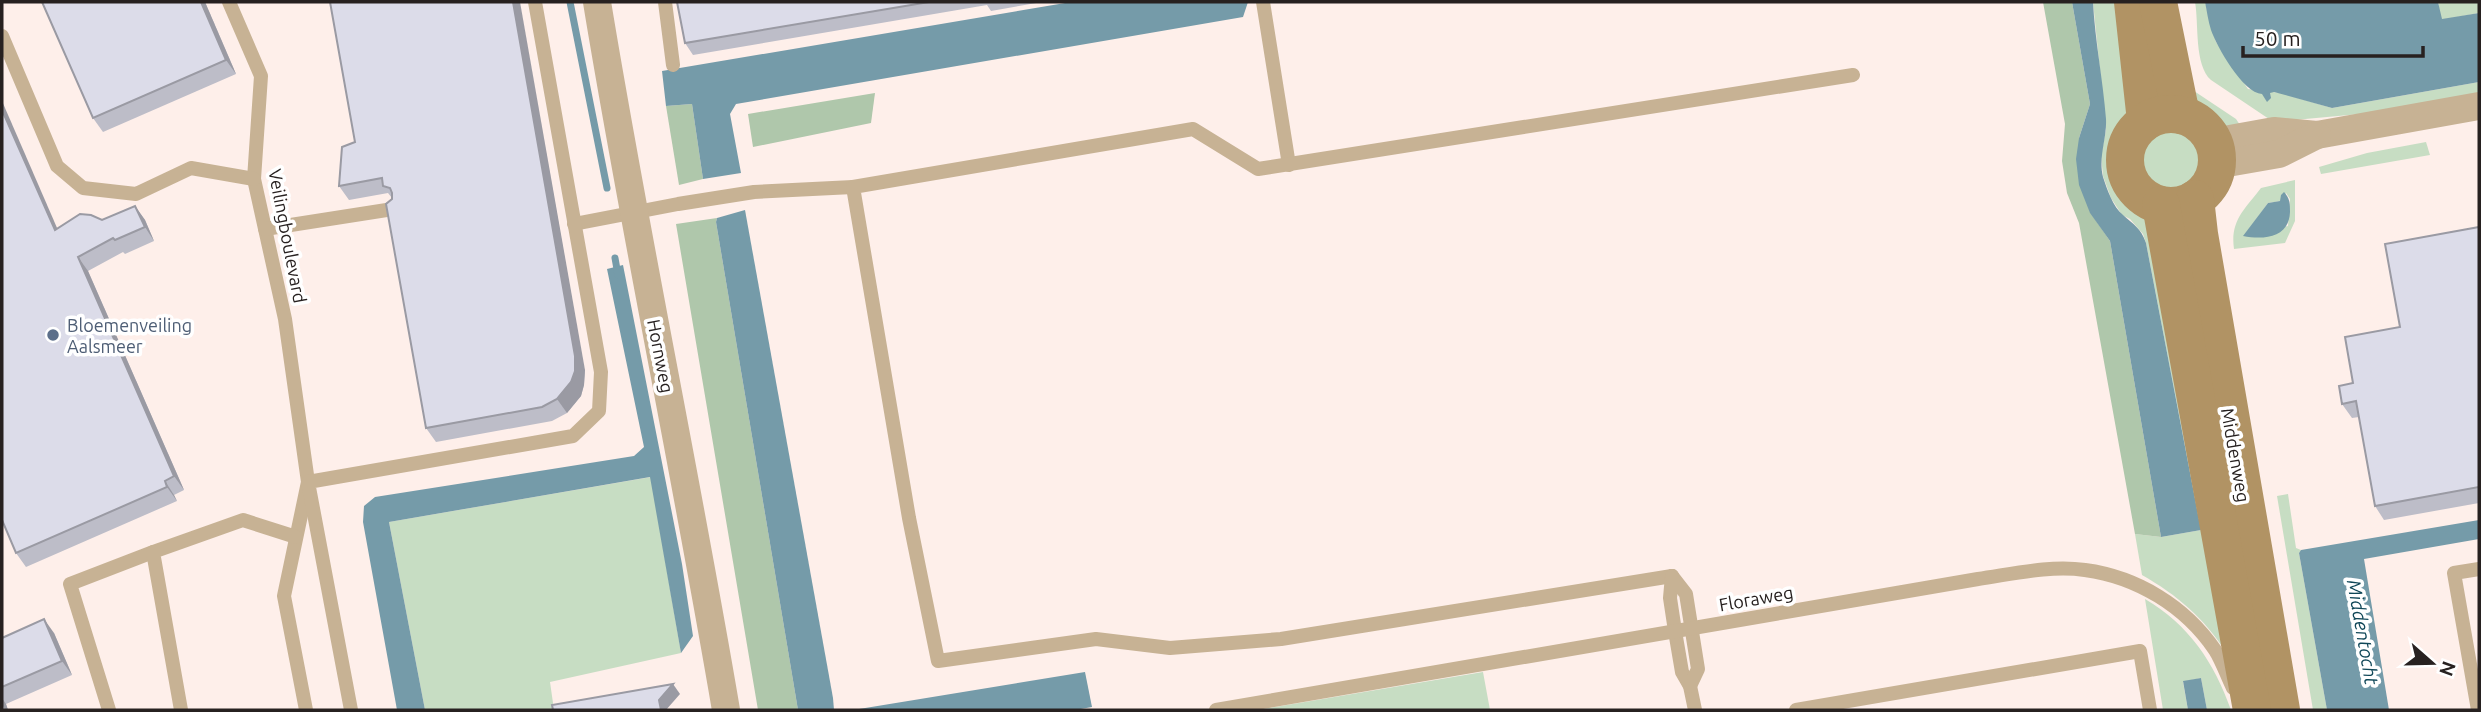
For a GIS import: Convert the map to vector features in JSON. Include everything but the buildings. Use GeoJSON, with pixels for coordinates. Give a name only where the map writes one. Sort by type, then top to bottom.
{"type":"FeatureCollection","features":[{"type":"Feature","properties":{"kind":"street","name":"Hornweg"},"geometry":{"type":"LineString","coordinates":[[597,2],[633,214],[702,569],[726,710]]}},
{"type":"Feature","properties":{"kind":"street"},"geometry":{"type":"LineString","coordinates":[[2133,2],[2163,118]]}},
{"type":"Feature","properties":{"kind":"street"},"geometry":{"type":"LineString","coordinates":[[2158,2],[2163,118]]}},
{"type":"Feature","properties":{"kind":"street"},"geometry":{"type":"LineString","coordinates":[[2215,153],[2274,131],[2318,135],[2479,106]]}},
{"type":"Feature","properties":{"kind":"street"},"geometry":{"type":"LineString","coordinates":[[2163,118],[2200,125],[2215,153],[2210,185],[2178,202],[2139,194],[2132,185],[2125,162],[2130,139],[2163,118]]}},
{"type":"Feature","properties":{"kind":"street","name":"Middenweg"},"geometry":{"type":"LineString","coordinates":[[2178,202],[2252,710]]}},
{"type":"Feature","properties":{"kind":"street","name":"Middenweg"},"geometry":{"type":"LineString","coordinates":[[2178,202],[2206,275],[2281,710]]}},
{"type":"Feature","properties":{"kind":"lane","name":"Veilingboulevard"},"geometry":{"type":"LineString","coordinates":[[229,2],[261,76],[254,179],[285,319],[308,482],[351,710]]}},
{"type":"Feature","properties":{"kind":"lane"},"geometry":{"type":"LineString","coordinates":[[308,482],[573,436],[599,411],[601,372],[535,2]]}},
{"type":"Feature","properties":{"kind":"lane"},"geometry":{"type":"LineString","coordinates":[[665,2],[673,65]]}},
{"type":"Feature","properties":{"kind":"lane"},"geometry":{"type":"LineString","coordinates":[[1263,2],[1289,164]]}},
{"type":"Feature","properties":{"kind":"lane"},"geometry":{"type":"LineString","coordinates":[[2,36],[57,166],[83,188],[136,194],[191,167],[254,179]]}},
{"type":"Feature","properties":{"kind":"lane"},"geometry":{"type":"LineString","coordinates":[[574,223],[754,192],[853,187],[1193,129],[1258,169],[1853,75]]}},
{"type":"Feature","properties":{"kind":"lane"},"geometry":{"type":"LineString","coordinates":[[853,187],[909,518],[938,661],[1096,639],[1170,648],[1282,639],[1672,576]]}},
{"type":"Feature","properties":{"kind":"lane"},"geometry":{"type":"LineString","coordinates":[[265,229],[393,209]]}},
{"type":"Feature","properties":{"kind":"lane","name":"Veilingboulevard"},"geometry":{"type":"LineString","coordinates":[[306,710],[284,596],[308,482]]}},
{"type":"Feature","properties":{"kind":"lane"},"geometry":{"type":"LineString","coordinates":[[109,710],[70,584],[243,520],[296,537]]}},
{"type":"Feature","properties":{"kind":"lane"},"geometry":{"type":"LineString","coordinates":[[153,552],[181,710]]}},
{"type":"Feature","properties":{"kind":"lane"},"geometry":{"type":"LineString","coordinates":[[2478,710],[2454,573],[2479,569]]}},
{"type":"Feature","properties":{"kind":"lane","name":"Floraweg"},"geometry":{"type":"LineString","coordinates":[[1216,710],[1978,579],[2045,570],[2084,570],[2138,585],[2178,610],[2216,651],[2233,689],[2237,710]]}},
{"type":"Feature","properties":{"kind":"lane"},"geometry":{"type":"LineString","coordinates":[[1672,576],[1686,594],[1692,629],[1698,668],[1690,686]]}},
{"type":"Feature","properties":{"kind":"lane"},"geometry":{"type":"LineString","coordinates":[[1672,576],[1670,598],[1682,672],[1690,686],[1695,710]]}},
{"type":"Feature","properties":{"kind":"lane"},"geometry":{"type":"LineString","coordinates":[[1797,710],[2140,651],[2150,710]]}},
{"type":"Feature","properties":{"kind":"green space"},"geometry":{"type":"Polygon","coordinates":[[[2043,2],[2072,2],[2090,104],[2079,138],[2090,212],[2110,241],[2161,537],[2135,534],[2079,223],[2067,193],[2062,161],[2065,124],[2043,2]]]}},
{"type":"Feature","properties":{"kind":"green space"},"geometry":{"type":"Polygon","coordinates":[[[2093,2],[2126,2],[2133,110],[2132,116],[2119,132],[2113,145],[2113,168],[2122,189],[2147,216],[2226,652],[2209,628],[2189,608],[2142,575],[2135,534],[2161,537],[2201,530],[2146,243],[2143,234],[2130,219],[2122,215],[2111,198],[2103,176],[2101,156],[2106,130],[2093,2]]]}},
{"type":"Feature","properties":{"kind":"green space"},"geometry":{"type":"Polygon","coordinates":[[[2195,2],[2205,2],[2216,42],[2248,89],[2281,93],[2332,108],[2479,82],[2479,93],[2360,114],[2283,121],[2269,119],[2211,80],[2206,73],[2200,55],[2195,2]]]}},
{"type":"Feature","properties":{"kind":"green space"},"geometry":{"type":"Polygon","coordinates":[[[2438,2],[2479,2],[2479,13],[2441,20],[2438,2]]]}},
{"type":"Feature","properties":{"kind":"green space"},"geometry":{"type":"Polygon","coordinates":[[[2194,91],[2236,119],[2240,125],[2228,128],[2199,109],[2194,91]]]}},
{"type":"Feature","properties":{"kind":"green space"},"geometry":{"type":"Polygon","coordinates":[[[875,93],[871,123],[753,147],[748,114],[875,93]]]}},
{"type":"Feature","properties":{"kind":"green space"},"geometry":{"type":"Polygon","coordinates":[[[692,104],[703,179],[679,185],[666,106],[692,104]]]}},
{"type":"Feature","properties":{"kind":"green space"},"geometry":{"type":"Polygon","coordinates":[[[2171,130],[2188,135],[2196,143],[2201,160],[2196,177],[2188,185],[2171,190],[2154,185],[2146,177],[2141,160],[2146,143],[2154,135],[2171,130]]]}},
{"type":"Feature","properties":{"kind":"green space"},"geometry":{"type":"Polygon","coordinates":[[[2426,142],[2430,155],[2321,174],[2319,167],[2367,153],[2426,142]]]}},
{"type":"Feature","properties":{"kind":"green space"},"geometry":{"type":"Polygon","coordinates":[[[2295,180],[2295,221],[2285,243],[2234,249],[2236,223],[2261,188],[2295,180]],[[2286,193],[2281,201],[2268,203],[2244,236],[2288,226],[2290,199],[2286,193]]]}},
{"type":"Feature","properties":{"kind":"green space"},"geometry":{"type":"Polygon","coordinates":[[[717,218],[798,710],[758,710],[676,224],[717,218]]]}},
{"type":"Feature","properties":{"kind":"green space"},"geometry":{"type":"Polygon","coordinates":[[[651,477],[681,653],[550,682],[554,710],[425,710],[389,522],[651,477]]]}},
{"type":"Feature","properties":{"kind":"green space"},"geometry":{"type":"Polygon","coordinates":[[[2288,494],[2296,548],[2301,550],[2299,553],[2327,710],[2313,710],[2277,496],[2288,494]]]}},
{"type":"Feature","properties":{"kind":"green space"},"geometry":{"type":"Polygon","coordinates":[[[2145,599],[2175,621],[2198,646],[2217,676],[2231,710],[2207,710],[2201,678],[2183,682],[2188,710],[2163,710],[2145,599]]]}},
{"type":"Feature","properties":{"kind":"green space"},"geometry":{"type":"Polygon","coordinates":[[[1483,672],[1490,710],[1257,710],[1281,706],[1483,672]]]}},
{"type":"Feature","properties":{"kind":"water"},"geometry":{"type":"Polygon","coordinates":[[[1071,2],[1248,2],[1243,17],[736,104],[730,114],[741,173],[703,179],[692,104],[666,106],[662,71],[1071,2]]]}},
{"type":"Feature","properties":{"kind":"water"},"geometry":{"type":"Polygon","coordinates":[[[2072,2],[2093,2],[2106,119],[2103,177],[2119,212],[2139,230],[2146,243],[2201,530],[2161,537],[2110,241],[2090,213],[2079,185],[2076,159],[2079,138],[2090,104],[2072,2]]]}},
{"type":"Feature","properties":{"kind":"water"},"geometry":{"type":"Polygon","coordinates":[[[2205,2],[2438,2],[2442,19],[2479,13],[2479,82],[2332,108],[2274,92],[2270,93],[2271,98],[2267,102],[2262,94],[2255,92],[2239,78],[2225,57],[2211,30],[2205,2]]]}},
{"type":"Feature","properties":{"kind":"water"},"geometry":{"type":"Polygon","coordinates":[[[2284,192],[2290,206],[2289,221],[2285,227],[2267,237],[2243,236],[2268,203],[2280,201],[2284,192]]]}},
{"type":"Feature","properties":{"kind":"water"},"geometry":{"type":"Polygon","coordinates":[[[745,210],[834,710],[798,710],[716,222],[717,218],[745,210]]]}},
{"type":"Feature","properties":{"kind":"water"},"geometry":{"type":"Polygon","coordinates":[[[623,265],[682,564],[693,636],[681,653],[650,477],[389,522],[425,710],[397,710],[363,522],[364,506],[375,497],[634,456],[644,447],[607,269],[623,265]]]}},
{"type":"Feature","properties":{"kind":"water","name":"Middentocht"},"geometry":{"type":"Polygon","coordinates":[[[2479,520],[2479,539],[2364,559],[2389,710],[2327,710],[2299,553],[2301,550],[2479,520]]]}},
{"type":"Feature","properties":{"kind":"water"},"geometry":{"type":"Polygon","coordinates":[[[1085,672],[1092,707],[1075,710],[853,710],[1085,672]]]}},
{"type":"Feature","properties":{"kind":"water"},"geometry":{"type":"Polygon","coordinates":[[[2201,678],[2207,710],[2188,710],[2183,681],[2201,678]]]}},
{"type":"Feature","properties":{"kind":"waterway"},"geometry":{"type":"LineString","coordinates":[[570,2],[607,188]]}},
{"type":"Feature","properties":{"kind":"waterway"},"geometry":{"type":"LineString","coordinates":[[615,258],[618,275]]}},
{"type":"Feature","properties":{"kind":"place","name":"Bloemenveiling Aalsmeer"},"geometry":{"type":"Point","coordinates":[53,335]}}]}
